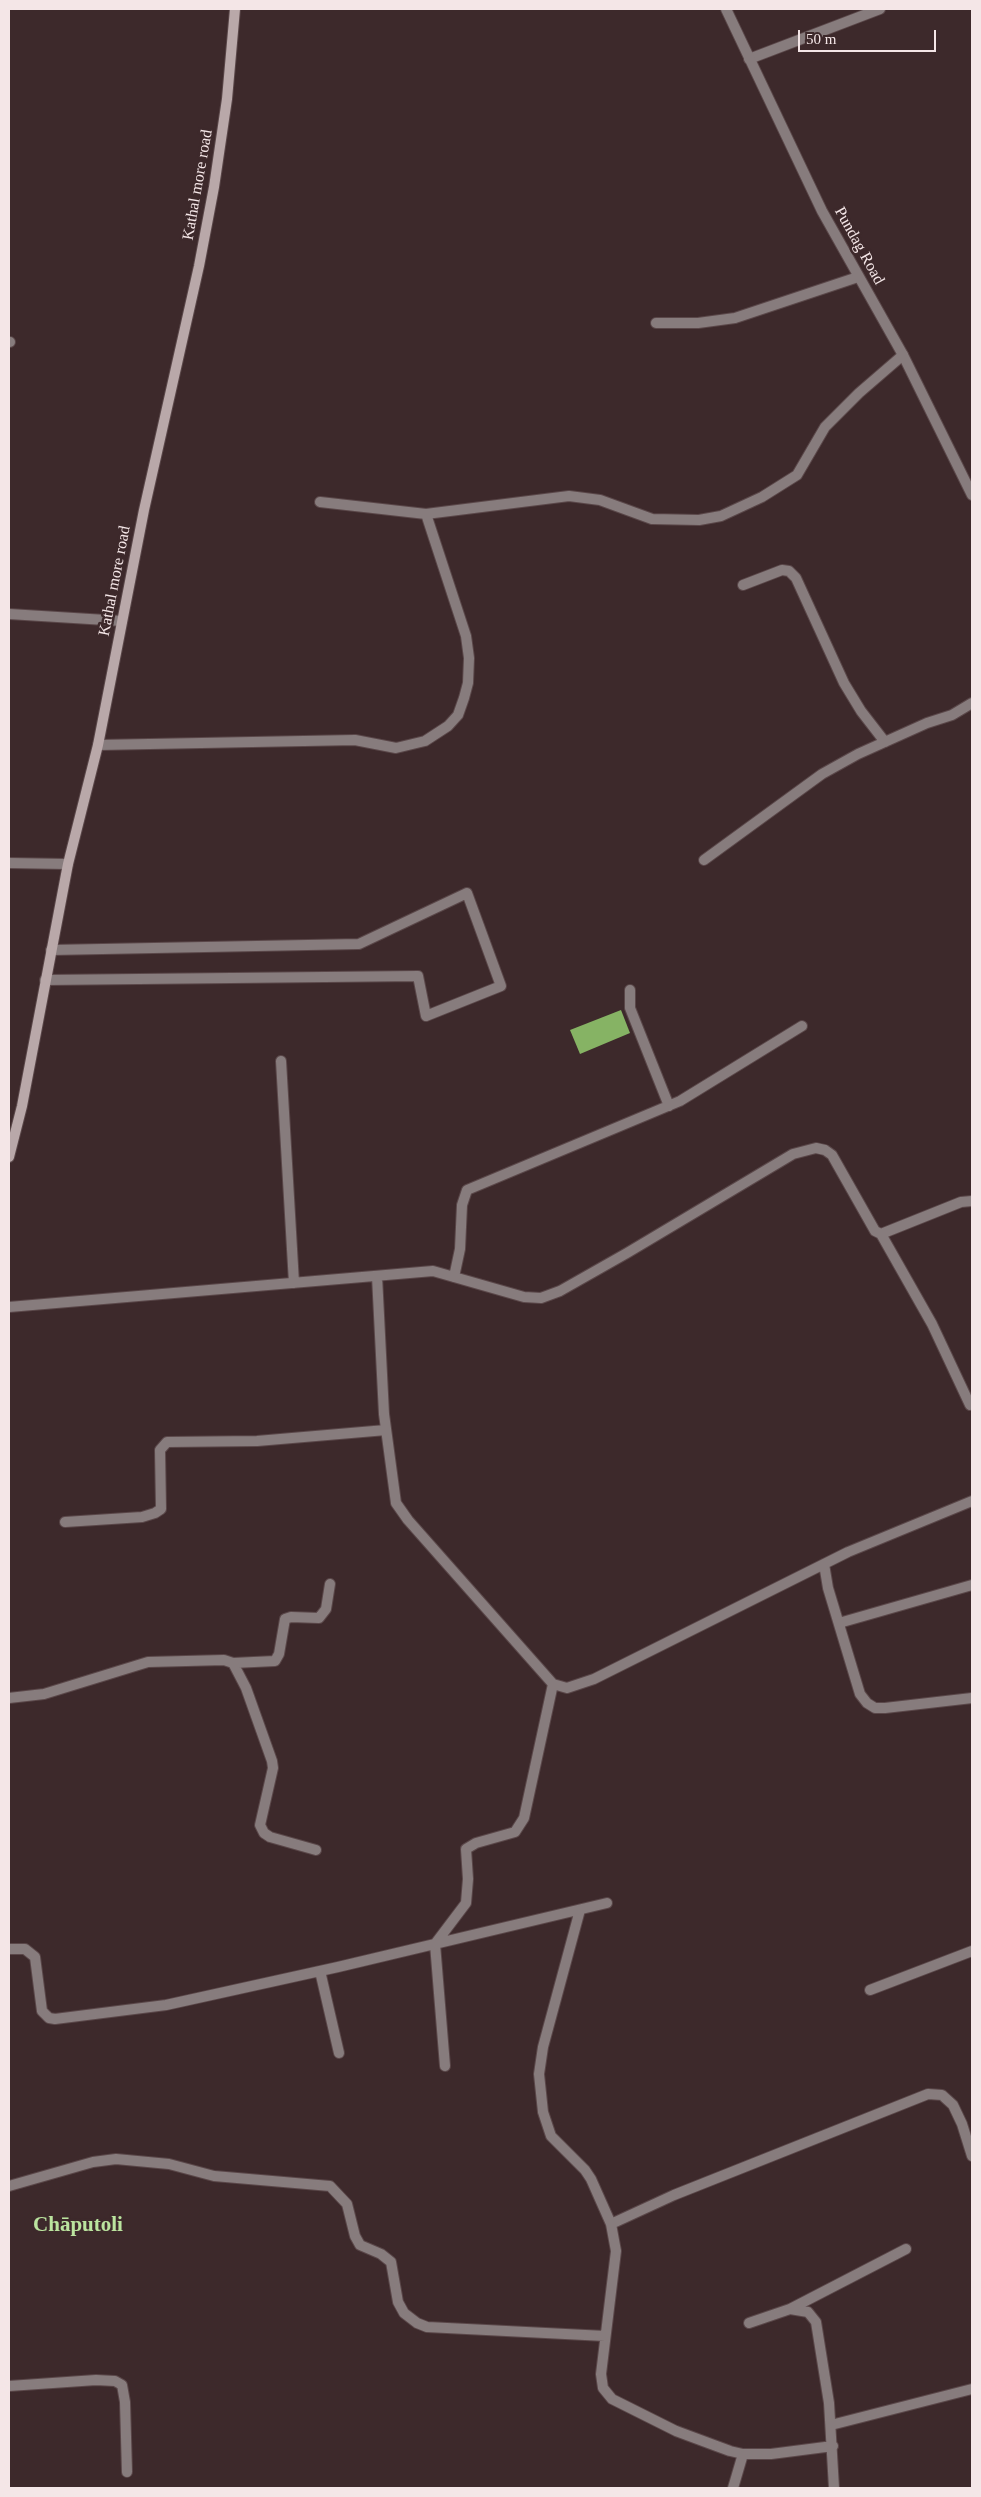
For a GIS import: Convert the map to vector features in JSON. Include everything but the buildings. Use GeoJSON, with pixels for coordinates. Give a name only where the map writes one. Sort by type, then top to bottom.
{"type":"FeatureCollection","features":[{"type":"Feature","properties":{"kind":"main road","name":"Kathal more road"},"geometry":{"type":"LineString","coordinates":[[9,1157],[22,1106],[68,864],[98,745],[122,621],[214,187],[227,99],[235,9]]}},
{"type":"Feature","properties":{"kind":"street","name":"Pundag Road"},"geometry":{"type":"LineString","coordinates":[[726,9],[822,211],[902,355],[972,495]]}},
{"type":"Feature","properties":{"kind":"street"},"geometry":{"type":"LineString","coordinates":[[749,59],[880,9]]}},
{"type":"Feature","properties":{"kind":"street"},"geometry":{"type":"LineString","coordinates":[[656,323],[698,323],[735,318],[858,278]]}},
{"type":"Feature","properties":{"kind":"street"},"geometry":{"type":"LineString","coordinates":[[320,502],[426,514],[560,496],[586,497],[600,500],[652,520],[699,520],[721,516],[762,497],[797,475],[825,427],[902,355]]}},
{"type":"Feature","properties":{"kind":"street"},"geometry":{"type":"LineString","coordinates":[[98,745],[354,740],[396,748],[424,741],[448,726],[458,716],[464,698],[468,683],[469,658],[466,636],[426,514]]}},
{"type":"Feature","properties":{"kind":"street"},"geometry":{"type":"LineString","coordinates":[[743,585],[782,570],[789,571],[796,578],[844,683],[885,742]]}},
{"type":"Feature","properties":{"kind":"street"},"geometry":{"type":"LineString","coordinates":[[9,614],[122,621]]}},
{"type":"Feature","properties":{"kind":"street"},"geometry":{"type":"LineString","coordinates":[[704,860],[822,774],[885,742],[952,714],[972,703]]}},
{"type":"Feature","properties":{"kind":"street"},"geometry":{"type":"LineString","coordinates":[[9,863],[68,864]]}},
{"type":"Feature","properties":{"kind":"street"},"geometry":{"type":"LineString","coordinates":[[45,980],[418,976],[426,1016],[501,986],[467,893],[359,944],[51,950]]}},
{"type":"Feature","properties":{"kind":"street"},"geometry":{"type":"LineString","coordinates":[[630,990],[630,1008],[669,1106]]}},
{"type":"Feature","properties":{"kind":"street"},"geometry":{"type":"LineString","coordinates":[[454,1277],[460,1249],[462,1205],[467,1190],[680,1101],[802,1026]]}},
{"type":"Feature","properties":{"kind":"street"},"geometry":{"type":"LineString","coordinates":[[281,1061],[294,1283]]}},
{"type":"Feature","properties":{"kind":"street"},"geometry":{"type":"LineString","coordinates":[[9,1307],[433,1271],[524,1297],[541,1298],[560,1291],[627,1253],[793,1154],[816,1148],[825,1150],[832,1155],[875,1231],[881,1234],[932,1324],[970,1406]]}},
{"type":"Feature","properties":{"kind":"street"},"geometry":{"type":"LineString","coordinates":[[881,1234],[961,1202],[972,1201]]}},
{"type":"Feature","properties":{"kind":"street"},"geometry":{"type":"LineString","coordinates":[[377,1276],[386,1430],[396,1503],[408,1520],[553,1684],[567,1688],[622,1667],[848,1552],[972,1501]]}},
{"type":"Feature","properties":{"kind":"street"},"geometry":{"type":"LineString","coordinates":[[65,1522],[142,1517],[161,1509],[160,1450],[167,1442],[257,1442],[386,1430]]}},
{"type":"Feature","properties":{"kind":"street"},"geometry":{"type":"LineString","coordinates":[[824,1564],[828,1588],[860,1694],[867,1703],[875,1708],[885,1708],[972,1698]]}},
{"type":"Feature","properties":{"kind":"street"},"geometry":{"type":"LineString","coordinates":[[9,1698],[44,1694],[148,1662],[224,1660],[233,1663],[275,1661],[279,1654],[285,1619],[291,1617],[319,1618],[326,1608],[330,1584]]}},
{"type":"Feature","properties":{"kind":"street"},"geometry":{"type":"LineString","coordinates":[[839,1623],[972,1585]]}},
{"type":"Feature","properties":{"kind":"street"},"geometry":{"type":"LineString","coordinates":[[233,1663],[246,1688],[272,1761],[273,1768],[260,1825],[264,1833],[270,1837],[316,1850]]}},
{"type":"Feature","properties":{"kind":"street"},"geometry":{"type":"LineString","coordinates":[[445,2066],[436,1944],[466,1903],[468,1879],[466,1849],[476,1843],[515,1832],[524,1818],[553,1684]]}},
{"type":"Feature","properties":{"kind":"street"},"geometry":{"type":"LineString","coordinates":[[9,1949],[25,1949],[35,1958],[42,2011],[49,2018],[55,2019],[166,2005],[320,1972],[607,1903]]}},
{"type":"Feature","properties":{"kind":"street"},"geometry":{"type":"LineString","coordinates":[[580,1910],[542,2047],[539,2074],[543,2112],[551,2136],[585,2170],[611,2224],[616,2251],[601,2374],[606,2394],[676,2431],[742,2454],[771,2454],[833,2446]]}},
{"type":"Feature","properties":{"kind":"street"},"geometry":{"type":"LineString","coordinates":[[870,1990],[972,1951]]}},
{"type":"Feature","properties":{"kind":"street"},"geometry":{"type":"LineString","coordinates":[[320,1972],[339,2053]]}},
{"type":"Feature","properties":{"kind":"street"},"geometry":{"type":"LineString","coordinates":[[611,2224],[683,2192],[928,2094],[942,2095],[953,2105],[962,2124],[972,2156]]}},
{"type":"Feature","properties":{"kind":"street"},"geometry":{"type":"LineString","coordinates":[[9,2186],[93,2162],[116,2159],[169,2164],[214,2176],[330,2186],[346,2204],[355,2236],[360,2245],[382,2254],[391,2262],[398,2302],[404,2313],[417,2323],[427,2327],[605,2336]]}},
{"type":"Feature","properties":{"kind":"street"},"geometry":{"type":"LineString","coordinates":[[749,2323],[790,2309],[906,2249]]}},
{"type":"Feature","properties":{"kind":"street"},"geometry":{"type":"LineString","coordinates":[[790,2309],[808,2312],[816,2322],[832,2425],[834,2488]]}},
{"type":"Feature","properties":{"kind":"street"},"geometry":{"type":"LineString","coordinates":[[9,2386],[96,2380],[115,2381],[122,2384],[125,2402],[127,2472]]}},
{"type":"Feature","properties":{"kind":"street"},"geometry":{"type":"LineString","coordinates":[[832,2425],[972,2389]]}},
{"type":"Feature","properties":{"kind":"street"},"geometry":{"type":"LineString","coordinates":[[733,2488],[742,2454]]}},
{"type":"Feature","properties":{"kind":"district","name":"Chāputoli"},"geometry":{"type":"Point","coordinates":[78,2226]}}]}
